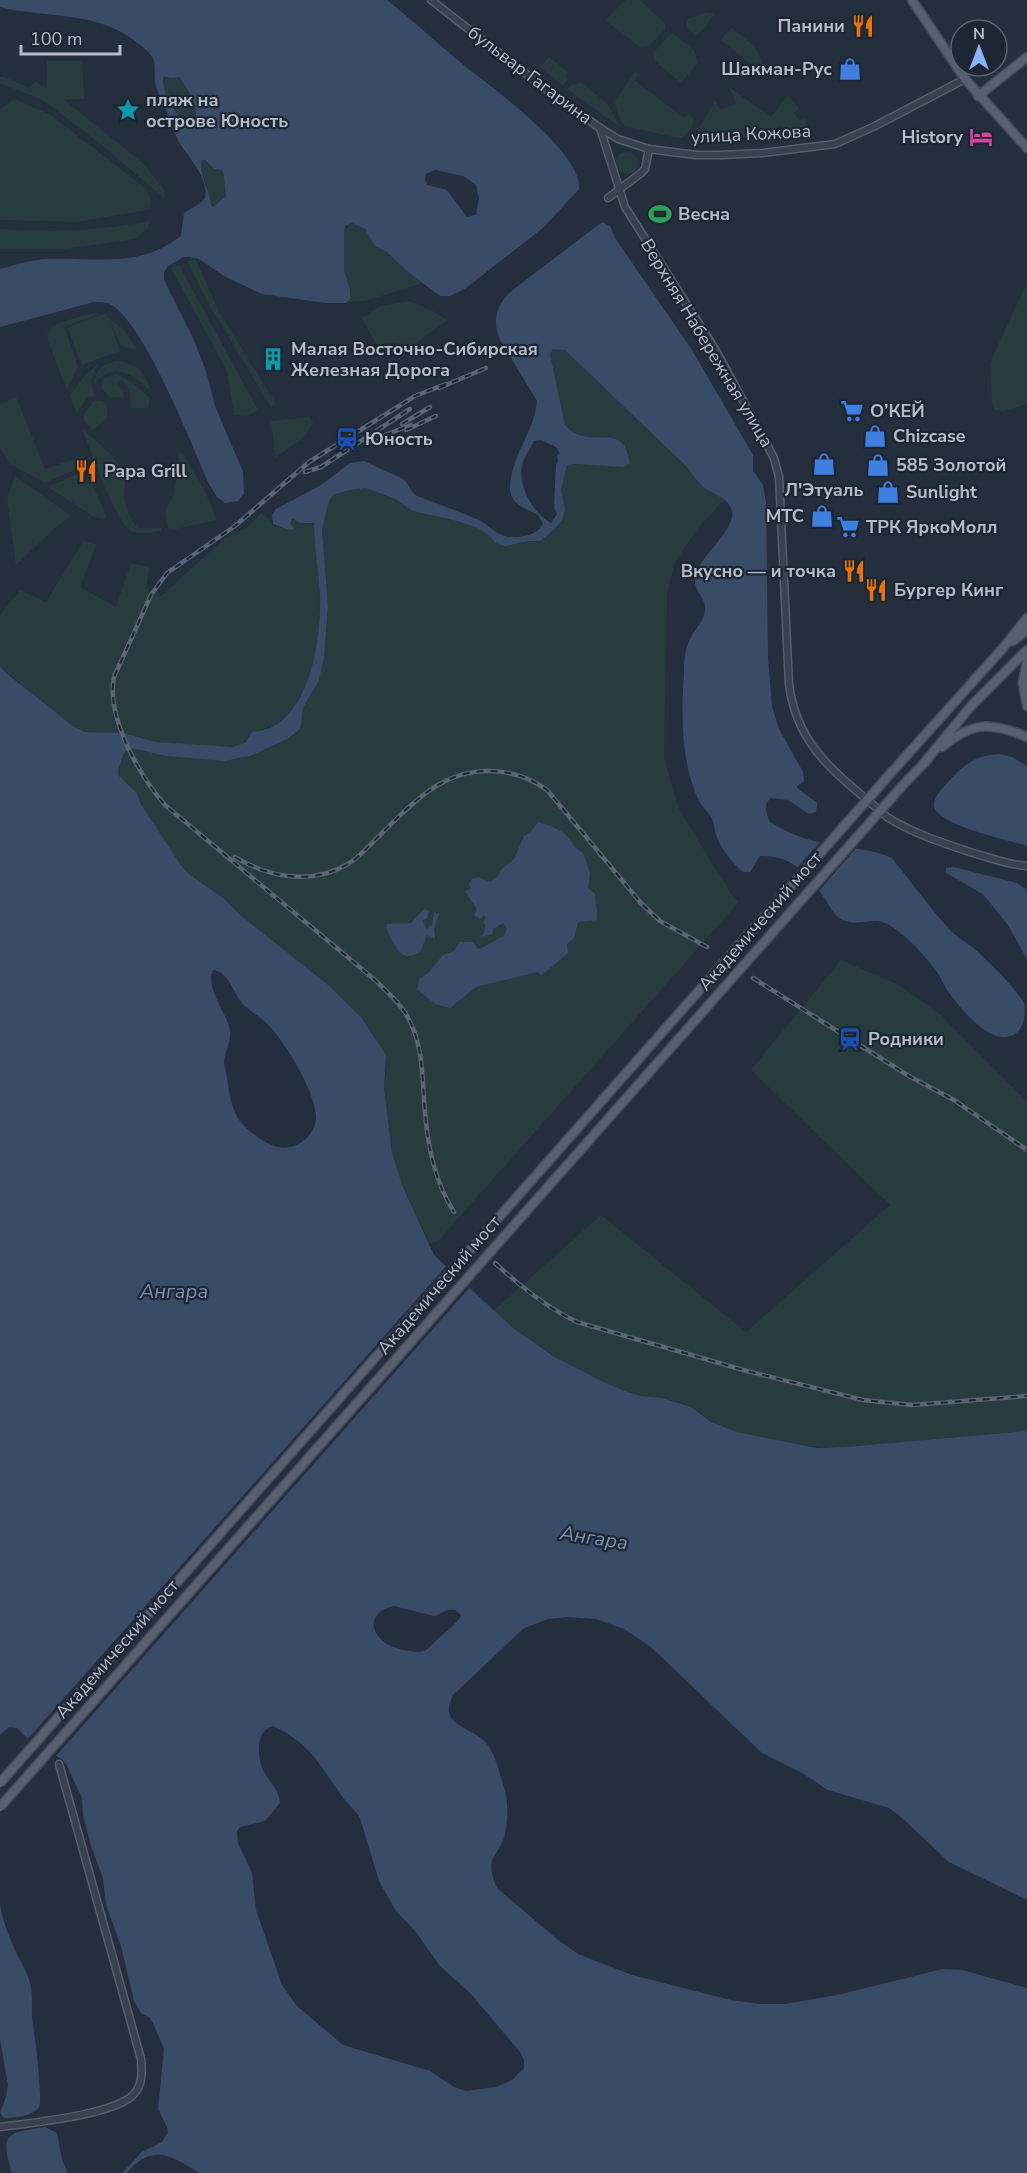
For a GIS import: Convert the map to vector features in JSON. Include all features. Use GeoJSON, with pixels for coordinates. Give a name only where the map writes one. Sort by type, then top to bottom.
{"type":"FeatureCollection","features":[{"type":"Feature","properties":{"kind":"main road"},"geometry":{"type":"LineString","coordinates":[[912,0],[978,96],[1024,142],[1027,148]]}},
{"type":"Feature","properties":{"kind":"main road"},"geometry":{"type":"LineString","coordinates":[[978,96],[1027,57]]}},
{"type":"Feature","properties":{"kind":"main road"},"geometry":{"type":"LineString","coordinates":[[1003,648],[1027,618]]}},
{"type":"Feature","properties":{"kind":"main road"},"geometry":{"type":"LineString","coordinates":[[1003,648],[1027,630]]}},
{"type":"Feature","properties":{"kind":"main road","name":"Академический мост"},"geometry":{"type":"LineString","coordinates":[[0,1783],[1003,648]]}},
{"type":"Feature","properties":{"kind":"main road"},"geometry":{"type":"LineString","coordinates":[[925,762],[971,706],[1027,650]]}},
{"type":"Feature","properties":{"kind":"main road"},"geometry":{"type":"LineString","coordinates":[[1027,660],[1023,683],[1027,706]]}},
{"type":"Feature","properties":{"kind":"main road"},"geometry":{"type":"LineString","coordinates":[[925,762],[955,736],[978,726],[1000,726],[1027,736]]}},
{"type":"Feature","properties":{"kind":"main road","name":"Академический мост"},"geometry":{"type":"LineString","coordinates":[[0,1807],[925,762]]}},
{"type":"Feature","properties":{"kind":"street","name":"бульвар Гагарина"},"geometry":{"type":"LineString","coordinates":[[431,0],[556,97],[600,128]]}},
{"type":"Feature","properties":{"kind":"street","name":"улица Кожова"},"geometry":{"type":"LineString","coordinates":[[600,128],[618,139],[650,149],[696,155],[762,153],[836,144],[965,79]]}},
{"type":"Feature","properties":{"kind":"street","name":"Верхняя Набережная улица"},"geometry":{"type":"LineString","coordinates":[[600,128],[625,207],[715,349],[774,458],[779,477],[789,684],[795,715],[808,743],[829,766],[887,818],[951,846],[1000,861],[1027,866]]}},
{"type":"Feature","properties":{"kind":"street"},"geometry":{"type":"LineString","coordinates":[[608,198],[645,169],[650,149]]}},
{"type":"Feature","properties":{"kind":"street"},"geometry":{"type":"LineString","coordinates":[[0,2127],[104,2110],[133,2096],[143,2073],[59,1764]]}},
{"type":"Feature","properties":{"kind":"green space"},"geometry":{"type":"Polygon","coordinates":[[[626,0],[640,0],[665,24],[665,29],[650,45],[641,48],[605,20],[626,0]]]}},
{"type":"Feature","properties":{"kind":"green space"},"geometry":{"type":"Polygon","coordinates":[[[706,12],[715,14],[697,36],[687,27],[686,20],[706,12]]]}},
{"type":"Feature","properties":{"kind":"green space"},"geometry":{"type":"Polygon","coordinates":[[[731,28],[756,49],[762,68],[759,71],[721,40],[731,28]]]}},
{"type":"Feature","properties":{"kind":"green space"},"geometry":{"type":"Polygon","coordinates":[[[670,34],[674,34],[694,50],[698,62],[681,83],[654,60],[653,53],[670,34]]]}},
{"type":"Feature","properties":{"kind":"green space"},"geometry":{"type":"Polygon","coordinates":[[[549,57],[568,72],[563,86],[540,67],[549,57]]]}},
{"type":"Feature","properties":{"kind":"green space"},"geometry":{"type":"Polygon","coordinates":[[[47,61],[82,61],[84,99],[63,99],[144,164],[165,191],[164,198],[102,145],[43,100],[0,83],[0,77],[4,77],[28,87],[36,82],[47,89],[47,61]]]}},
{"type":"Feature","properties":{"kind":"green space"},"geometry":{"type":"Polygon","coordinates":[[[635,71],[639,74],[635,80],[638,83],[684,118],[689,114],[694,119],[690,129],[681,138],[625,126],[619,117],[615,101],[635,71]]]}},
{"type":"Feature","properties":{"kind":"green space"},"geometry":{"type":"Polygon","coordinates":[[[164,76],[179,77],[190,95],[196,114],[192,127],[184,126],[170,101],[164,88],[164,76]]]}},
{"type":"Feature","properties":{"kind":"green space"},"geometry":{"type":"Polygon","coordinates":[[[580,82],[607,103],[620,127],[567,89],[572,84],[576,85],[580,82]]]}},
{"type":"Feature","properties":{"kind":"green space"},"geometry":{"type":"Polygon","coordinates":[[[729,87],[771,117],[788,95],[799,109],[794,113],[799,120],[805,119],[812,135],[758,139],[754,131],[742,138],[699,138],[698,130],[715,101],[720,110],[736,103],[729,87]]]}},
{"type":"Feature","properties":{"kind":"green space"},"geometry":{"type":"Polygon","coordinates":[[[14,99],[49,114],[144,187],[150,201],[148,210],[76,222],[0,220],[0,109],[14,99]]]}},
{"type":"Feature","properties":{"kind":"green space"},"geometry":{"type":"Polygon","coordinates":[[[623,152],[631,152],[638,159],[638,167],[631,174],[623,174],[616,167],[616,159],[623,152]]]}},
{"type":"Feature","properties":{"kind":"green space"},"geometry":{"type":"Polygon","coordinates":[[[203,159],[212,168],[223,170],[226,196],[213,207],[201,168],[200,162],[203,159]]]}},
{"type":"Feature","properties":{"kind":"green space"},"geometry":{"type":"Polygon","coordinates":[[[149,221],[148,228],[135,239],[64,249],[0,249],[0,229],[75,230],[149,221]]]}},
{"type":"Feature","properties":{"kind":"green space"},"geometry":{"type":"Polygon","coordinates":[[[352,223],[361,226],[368,232],[375,246],[387,252],[423,283],[365,301],[348,302],[350,290],[344,270],[344,231],[345,226],[352,223]]]}},
{"type":"Feature","properties":{"kind":"green space"},"geometry":{"type":"Polygon","coordinates":[[[196,259],[218,310],[276,404],[271,407],[211,308],[187,261],[196,259]]]}},
{"type":"Feature","properties":{"kind":"green space"},"geometry":{"type":"Polygon","coordinates":[[[179,265],[258,410],[248,416],[234,415],[227,371],[171,268],[179,265]]]}},
{"type":"Feature","properties":{"kind":"green space"},"geometry":{"type":"Polygon","coordinates":[[[1027,282],[1027,404],[1003,411],[995,410],[992,404],[990,363],[1027,282]]]}},
{"type":"Feature","properties":{"kind":"green space"},"geometry":{"type":"Polygon","coordinates":[[[409,301],[447,320],[404,352],[394,342],[380,350],[361,318],[381,306],[409,301]]]}},
{"type":"Feature","properties":{"kind":"green space"},"geometry":{"type":"Polygon","coordinates":[[[95,312],[99,314],[65,327],[78,367],[67,390],[48,341],[47,330],[59,323],[95,312]]]}},
{"type":"Feature","properties":{"kind":"green space"},"geometry":{"type":"Polygon","coordinates":[[[106,313],[125,331],[137,349],[121,346],[109,318],[120,351],[82,365],[67,327],[106,313]]]}},
{"type":"Feature","properties":{"kind":"green space"},"geometry":{"type":"Polygon","coordinates":[[[557,348],[573,356],[600,385],[687,467],[702,486],[725,499],[697,529],[675,562],[667,593],[664,758],[679,809],[731,894],[739,902],[438,1241],[430,1244],[403,1187],[392,1153],[384,1088],[387,1065],[379,1044],[361,1017],[327,984],[239,914],[223,898],[189,874],[172,854],[140,803],[137,793],[121,779],[118,771],[124,753],[131,748],[166,756],[226,761],[250,756],[287,739],[298,731],[301,726],[303,708],[319,680],[324,658],[328,606],[322,530],[329,501],[333,495],[366,488],[395,499],[413,511],[478,528],[496,543],[510,545],[543,539],[562,520],[565,510],[561,490],[567,465],[630,463],[627,448],[619,443],[605,437],[579,436],[565,425],[550,354],[550,351],[557,348]]]}},
{"type":"Feature","properties":{"kind":"green space"},"geometry":{"type":"Polygon","coordinates":[[[116,361],[129,363],[139,369],[146,378],[150,390],[129,375],[115,371],[101,377],[94,385],[100,368],[116,361]]]}},
{"type":"Feature","properties":{"kind":"green space"},"geometry":{"type":"Polygon","coordinates":[[[99,363],[92,379],[95,395],[84,402],[77,414],[70,395],[87,373],[99,363]]]}},
{"type":"Feature","properties":{"kind":"green space"},"geometry":{"type":"Polygon","coordinates":[[[117,374],[150,398],[148,408],[131,408],[129,389],[122,380],[116,383],[123,391],[124,398],[109,397],[102,388],[104,378],[117,374]]]}},
{"type":"Feature","properties":{"kind":"green space"},"geometry":{"type":"Polygon","coordinates":[[[16,397],[45,469],[84,456],[86,465],[45,483],[10,464],[0,448],[0,404],[16,397]]]}},
{"type":"Feature","properties":{"kind":"green space"},"geometry":{"type":"Polygon","coordinates":[[[94,401],[102,401],[107,406],[107,418],[93,430],[84,421],[84,414],[94,401]]]}},
{"type":"Feature","properties":{"kind":"green space"},"geometry":{"type":"Polygon","coordinates":[[[310,417],[313,423],[304,437],[275,458],[271,421],[310,417]]]}},
{"type":"Feature","properties":{"kind":"green space"},"geometry":{"type":"Polygon","coordinates":[[[82,429],[109,453],[124,473],[125,502],[135,525],[138,528],[161,528],[161,531],[136,533],[126,527],[112,502],[82,429]]]}},
{"type":"Feature","properties":{"kind":"green space"},"geometry":{"type":"Polygon","coordinates":[[[179,451],[201,484],[216,520],[176,529],[168,528],[165,512],[173,496],[178,474],[179,451]]]}},
{"type":"Feature","properties":{"kind":"green space"},"geometry":{"type":"Polygon","coordinates":[[[78,474],[82,482],[92,483],[106,516],[105,519],[94,517],[48,487],[78,474]]]}},
{"type":"Feature","properties":{"kind":"green space"},"geometry":{"type":"Polygon","coordinates":[[[15,476],[71,516],[16,565],[7,499],[15,476]]]}},
{"type":"Feature","properties":{"kind":"green space"},"geometry":{"type":"Polygon","coordinates":[[[262,513],[275,526],[290,530],[294,528],[290,524],[292,518],[300,523],[315,524],[320,616],[316,654],[304,690],[282,720],[253,733],[241,746],[208,747],[155,742],[124,733],[79,731],[0,666],[0,615],[20,590],[46,602],[84,540],[96,545],[80,587],[116,607],[131,563],[149,567],[146,588],[161,596],[225,538],[246,528],[262,513]]]}},
{"type":"Feature","properties":{"kind":"green space"},"geometry":{"type":"Polygon","coordinates":[[[841,960],[899,985],[942,1016],[1027,1102],[1027,1431],[846,1447],[799,1445],[751,1437],[721,1427],[695,1409],[683,1404],[629,1393],[592,1378],[540,1347],[493,1311],[601,1215],[746,1332],[890,1205],[751,1070],[841,960]]]}},
{"type":"Feature","properties":{"kind":"water"},"geometry":{"type":"Polygon","coordinates":[[[0,0],[387,0],[532,120],[566,157],[576,174],[579,189],[544,227],[466,288],[450,296],[441,296],[433,291],[387,252],[375,246],[365,229],[352,223],[345,226],[344,231],[344,270],[350,290],[350,299],[346,303],[326,303],[262,294],[224,276],[199,259],[183,257],[168,266],[164,272],[164,280],[194,340],[206,371],[215,406],[243,472],[244,494],[238,501],[225,503],[217,497],[209,484],[151,357],[122,314],[108,303],[94,302],[0,327],[0,269],[40,260],[116,259],[149,253],[181,236],[184,213],[204,199],[205,189],[201,174],[177,138],[156,86],[154,60],[144,48],[121,32],[92,21],[0,7],[0,0]],[[164,76],[164,88],[170,101],[184,126],[192,127],[196,114],[190,95],[179,77],[164,76]],[[202,160],[201,166],[213,207],[226,196],[223,170],[214,169],[205,160],[202,160]],[[435,170],[426,174],[427,185],[447,190],[467,217],[476,215],[479,198],[476,185],[463,176],[435,170]]]}},
{"type":"Feature","properties":{"kind":"water","name":"Ангара"},"geometry":{"type":"Polygon","coordinates":[[[602,222],[610,226],[615,238],[692,350],[753,455],[753,471],[763,485],[766,502],[768,658],[772,707],[779,729],[803,772],[804,781],[797,788],[817,803],[816,812],[809,814],[788,800],[771,798],[766,806],[770,822],[790,833],[812,840],[892,858],[953,933],[975,949],[1021,998],[1025,1014],[1020,1029],[1006,1037],[989,1033],[965,1012],[952,997],[938,973],[902,934],[878,921],[847,922],[838,917],[806,874],[791,863],[782,859],[760,856],[750,872],[744,872],[724,851],[716,835],[712,819],[699,801],[693,786],[684,739],[683,706],[686,650],[705,609],[696,585],[696,573],[729,526],[732,511],[727,502],[701,485],[687,467],[565,350],[553,349],[550,354],[565,425],[574,433],[612,438],[620,442],[626,449],[630,463],[624,467],[567,465],[561,490],[565,510],[562,520],[540,541],[505,546],[495,543],[490,536],[478,528],[413,511],[395,499],[366,488],[333,495],[329,501],[322,530],[328,606],[324,658],[319,680],[303,708],[301,726],[298,731],[287,739],[250,756],[225,761],[166,756],[131,748],[124,753],[118,771],[119,776],[137,793],[140,803],[189,874],[223,898],[239,914],[327,984],[361,1017],[386,1055],[384,1088],[392,1153],[403,1187],[434,1255],[512,1327],[553,1356],[601,1381],[627,1392],[661,1398],[691,1407],[711,1422],[736,1432],[817,1448],[1027,1431],[1027,1900],[949,1862],[889,1808],[828,1790],[802,1773],[762,1753],[651,1647],[624,1629],[596,1619],[567,1617],[548,1619],[524,1628],[453,1695],[449,1713],[453,1720],[487,1744],[496,1760],[505,1792],[507,1812],[504,1837],[491,1865],[496,1886],[558,1940],[578,1954],[632,1975],[731,2000],[760,2004],[785,2004],[837,1995],[943,1969],[962,1970],[1027,1988],[1027,2173],[199,2173],[170,2157],[153,2155],[144,2158],[127,2173],[122,2173],[142,2152],[162,2142],[168,2133],[158,2109],[164,2049],[153,2023],[149,2017],[141,2013],[134,2001],[121,1946],[106,1905],[103,1878],[83,1816],[82,1798],[67,1766],[63,1760],[27,1738],[17,1728],[9,1727],[0,1735],[0,666],[74,727],[85,732],[124,733],[155,742],[233,747],[245,743],[252,732],[270,728],[284,718],[296,705],[311,670],[319,631],[320,596],[314,523],[300,523],[292,518],[290,524],[295,529],[289,530],[273,524],[272,515],[276,509],[321,485],[350,463],[364,461],[403,479],[417,496],[481,521],[502,535],[515,537],[532,534],[543,524],[538,515],[520,506],[514,500],[510,490],[514,466],[532,424],[537,401],[500,340],[496,327],[498,309],[509,293],[602,222]],[[541,440],[534,441],[523,462],[522,479],[532,505],[551,523],[557,514],[554,507],[556,465],[557,455],[560,453],[556,447],[541,440]],[[213,970],[211,977],[214,992],[230,1030],[224,1063],[235,1113],[250,1131],[272,1145],[286,1148],[300,1143],[311,1133],[316,1119],[311,1096],[297,1066],[280,1038],[241,1002],[227,979],[219,971],[213,970]],[[394,1606],[381,1611],[374,1620],[378,1636],[392,1646],[415,1652],[428,1648],[461,1616],[452,1609],[434,1616],[394,1606]],[[273,1726],[267,1728],[259,1744],[259,1757],[262,1768],[275,1789],[280,1803],[265,1821],[240,1827],[237,1831],[238,1843],[252,1873],[256,1910],[282,1985],[297,2006],[343,2045],[430,2071],[454,2087],[466,2091],[496,2087],[512,2080],[524,2068],[524,2060],[520,2052],[471,1994],[439,1965],[416,1932],[396,1911],[379,1881],[358,1815],[306,1748],[273,1726]]]}},
{"type":"Feature","properties":{"kind":"water"},"geometry":{"type":"Polygon","coordinates":[[[1000,754],[1012,757],[1027,766],[1027,846],[958,825],[937,812],[934,804],[942,789],[966,765],[977,759],[1000,754]]]}},
{"type":"Feature","properties":{"kind":"water"},"geometry":{"type":"Polygon","coordinates":[[[538,822],[564,833],[583,853],[590,873],[588,888],[595,894],[597,920],[578,922],[574,938],[567,944],[568,953],[542,975],[537,972],[476,987],[450,1008],[437,1005],[417,990],[419,979],[429,972],[443,955],[454,951],[460,942],[473,942],[478,949],[504,936],[507,928],[503,923],[493,929],[493,934],[481,937],[485,929],[483,922],[486,918],[484,915],[480,919],[474,915],[477,909],[465,891],[471,889],[469,884],[472,879],[479,877],[490,882],[497,877],[502,869],[514,859],[524,836],[530,833],[538,822]]]}},
{"type":"Feature","properties":{"kind":"water"},"geometry":{"type":"Polygon","coordinates":[[[953,867],[1017,883],[1027,890],[1027,959],[1008,925],[983,894],[946,873],[946,868],[953,867]]]}},
{"type":"Feature","properties":{"kind":"water"},"geometry":{"type":"Polygon","coordinates":[[[424,909],[429,911],[427,918],[422,921],[427,929],[432,925],[434,912],[439,914],[434,929],[435,939],[427,935],[420,952],[407,956],[402,954],[398,951],[386,928],[387,924],[411,923],[424,909]]]}},
{"type":"Feature","properties":{"kind":"water"},"geometry":{"type":"Polygon","coordinates":[[[0,1906],[8,1933],[31,1988],[40,2092],[39,2107],[33,2113],[8,2118],[4,2118],[0,2113],[8,2085],[0,2039],[0,1906]]]}},
{"type":"Feature","properties":{"kind":"water"},"geometry":{"type":"Polygon","coordinates":[[[45,2127],[57,2133],[62,2160],[68,2173],[12,2173],[7,2149],[10,2137],[22,2131],[45,2127]]]}},
{"type":"Feature","properties":{"kind":"pier"},"geometry":{"type":"Polygon","coordinates":[[[822,840],[858,846],[817,893],[811,883],[796,869],[822,840]]]}},
{"type":"Feature","properties":{"kind":"pier"},"geometry":{"type":"Polygon","coordinates":[[[448,1264],[471,1286],[55,1757],[26,1741],[448,1264]]]}},
{"type":"Feature","properties":{"kind":"railway"},"geometry":{"type":"LineString","coordinates":[[439,388],[486,368]]}},
{"type":"Feature","properties":{"kind":"railway"},"geometry":{"type":"LineString","coordinates":[[446,384],[415,396],[309,462],[235,526],[167,573],[151,595],[114,677],[113,693],[115,710],[127,745],[145,778],[165,805],[375,980],[396,1000],[406,1014],[419,1049],[430,1152],[442,1189],[454,1212]]}},
{"type":"Feature","properties":{"kind":"railway"},"geometry":{"type":"LineString","coordinates":[[402,424],[430,407]]}},
{"type":"Feature","properties":{"kind":"railway"},"geometry":{"type":"LineString","coordinates":[[305,472],[321,467],[410,409]]}},
{"type":"Feature","properties":{"kind":"railway"},"geometry":{"type":"LineString","coordinates":[[406,430],[436,416]]}},
{"type":"Feature","properties":{"kind":"railway"},"geometry":{"type":"LineString","coordinates":[[372,440],[411,425]]}},
{"type":"Feature","properties":{"kind":"railway"},"geometry":{"type":"LineString","coordinates":[[235,857],[276,874],[306,877],[334,871],[355,859],[412,804],[439,784],[470,773],[504,772],[526,778],[547,790],[641,903],[660,921],[707,947]]}},
{"type":"Feature","properties":{"kind":"railway"},"geometry":{"type":"LineString","coordinates":[[753,978],[909,1076],[954,1100],[1027,1150]]}},
{"type":"Feature","properties":{"kind":"railway"},"geometry":{"type":"LineString","coordinates":[[495,1263],[534,1296],[577,1322],[747,1371],[863,1400],[912,1405],[1027,1396]]}},
{"type":"Feature","properties":{"kind":"place","name":"Панини"},"geometry":{"type":"Point","coordinates":[863,26]}},
{"type":"Feature","properties":{"kind":"place","name":"Шакман-Рус"},"geometry":{"type":"Point","coordinates":[850,69]}},
{"type":"Feature","properties":{"kind":"place","name":"пляж на острове Юность"},"geometry":{"type":"Point","coordinates":[128,110]}},
{"type":"Feature","properties":{"kind":"place","name":"History"},"geometry":{"type":"Point","coordinates":[981,137]}},
{"type":"Feature","properties":{"kind":"place","name":"Весна"},"geometry":{"type":"Point","coordinates":[660,214]}},
{"type":"Feature","properties":{"kind":"place","name":"Малая Восточно-Сибирская Железная Дорога"},"geometry":{"type":"Point","coordinates":[273,359]}},
{"type":"Feature","properties":{"kind":"place","name":"О’КЕЙ"},"geometry":{"type":"Point","coordinates":[852,411]}},
{"type":"Feature","properties":{"kind":"place","name":"Chizcase"},"geometry":{"type":"Point","coordinates":[875,436]}},
{"type":"Feature","properties":{"kind":"place","name":"Юность"},"geometry":{"type":"Point","coordinates":[347,439]}},
{"type":"Feature","properties":{"kind":"place","name":"Л'Этуаль"},"geometry":{"type":"Point","coordinates":[824,464]}},
{"type":"Feature","properties":{"kind":"place","name":"585 Золотой"},"geometry":{"type":"Point","coordinates":[878,465]}},
{"type":"Feature","properties":{"kind":"place","name":"Papa Grill"},"geometry":{"type":"Point","coordinates":[86,471]}},
{"type":"Feature","properties":{"kind":"place","name":"Sunlight"},"geometry":{"type":"Point","coordinates":[888,492]}},
{"type":"Feature","properties":{"kind":"place","name":"МТС"},"geometry":{"type":"Point","coordinates":[822,516]}},
{"type":"Feature","properties":{"kind":"place","name":"ТРК ЯркоМолл"},"geometry":{"type":"Point","coordinates":[848,527]}},
{"type":"Feature","properties":{"kind":"place","name":"Вкусно — и точка"},"geometry":{"type":"Point","coordinates":[854,571]}},
{"type":"Feature","properties":{"kind":"place","name":"Бургер Кинг"},"geometry":{"type":"Point","coordinates":[876,590]}},
{"type":"Feature","properties":{"kind":"place","name":"Родники"},"geometry":{"type":"Point","coordinates":[850,1039]}}]}
